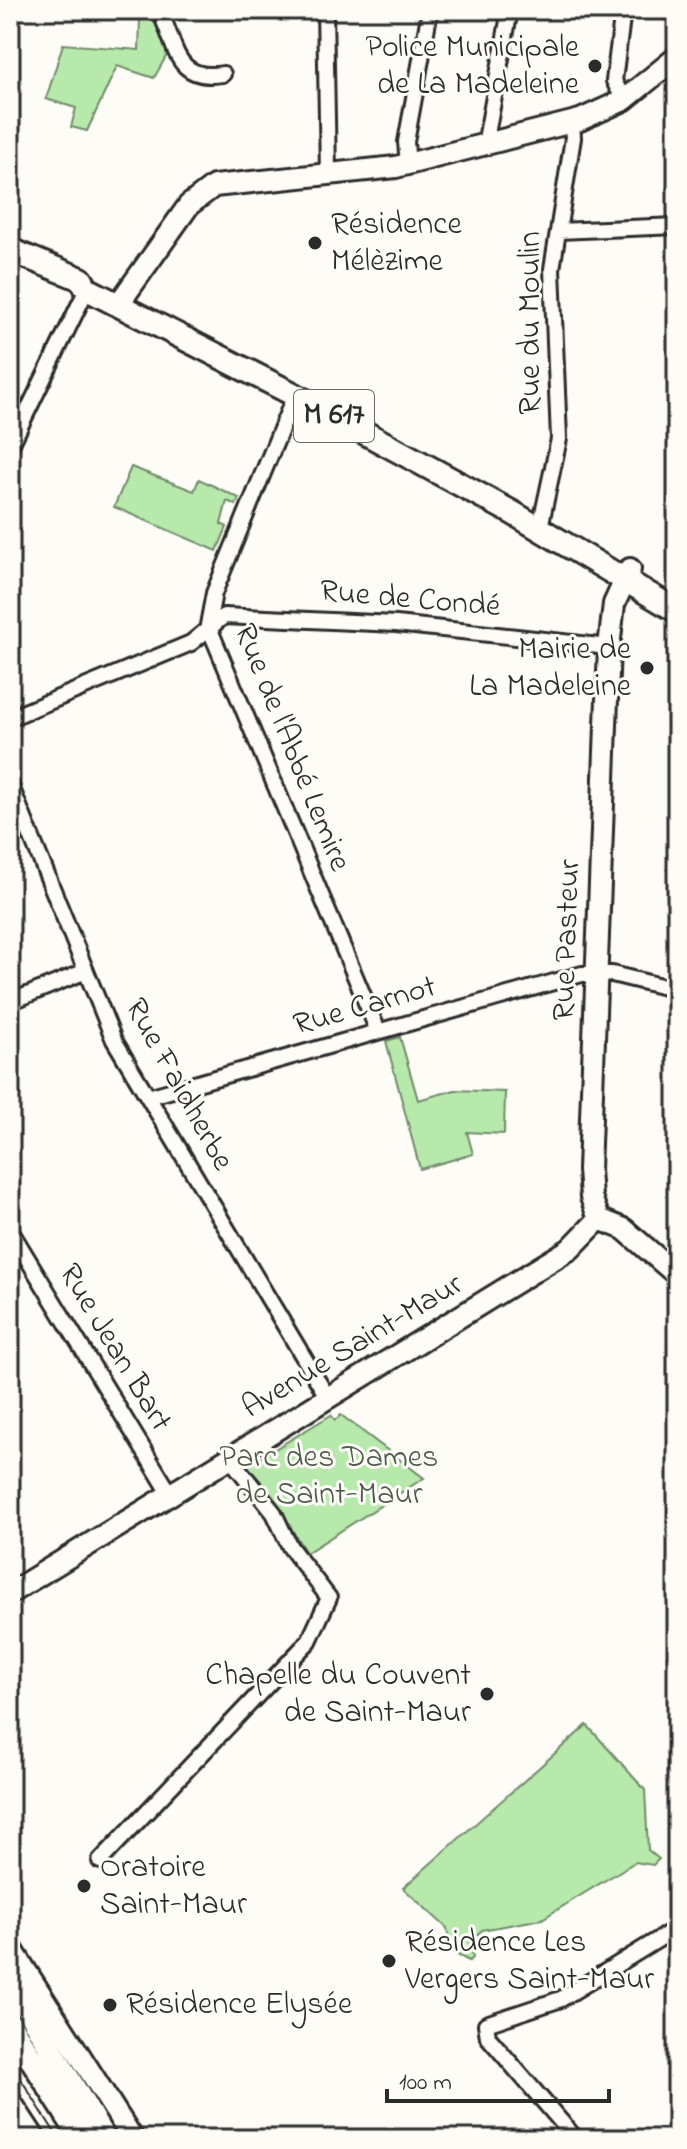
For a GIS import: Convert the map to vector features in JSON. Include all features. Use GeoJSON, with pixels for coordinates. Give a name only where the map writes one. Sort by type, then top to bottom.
{"type":"FeatureCollection","features":[{"type":"Feature","properties":{"kind":"main road","name":"M 617"},"geometry":{"type":"LineString","coordinates":[[10,250],[81,279],[87,289],[295,395],[626,574],[677,595]]}},
{"type":"Feature","properties":{"kind":"main road","name":"M 617"},"geometry":{"type":"LineString","coordinates":[[10,263],[76,291],[87,289]]}},
{"type":"Feature","properties":{"kind":"main road","name":"M 617"},"geometry":{"type":"LineString","coordinates":[[513,513],[541,523],[626,574],[677,611]]}},
{"type":"Feature","properties":{"kind":"main road"},"geometry":{"type":"LineString","coordinates":[[10,1979],[101,2139]]}},
{"type":"Feature","properties":{"kind":"main road"},"geometry":{"type":"LineString","coordinates":[[10,2000],[101,2139]]}},
{"type":"Feature","properties":{"kind":"main road"},"geometry":{"type":"LineString","coordinates":[[10,2025],[82,2139]]}},
{"type":"Feature","properties":{"kind":"street"},"geometry":{"type":"LineString","coordinates":[[159,10],[183,66],[202,76],[223,74]]}},
{"type":"Feature","properties":{"kind":"street"},"geometry":{"type":"LineString","coordinates":[[325,10],[328,173]]}},
{"type":"Feature","properties":{"kind":"street"},"geometry":{"type":"LineString","coordinates":[[408,165],[406,142],[430,10]]}},
{"type":"Feature","properties":{"kind":"street"},"geometry":{"type":"LineString","coordinates":[[485,145],[510,10]]}},
{"type":"Feature","properties":{"kind":"street"},"geometry":{"type":"LineString","coordinates":[[623,10],[614,81],[624,100]]}},
{"type":"Feature","properties":{"kind":"street"},"geometry":{"type":"LineString","coordinates":[[118,305],[189,205],[208,189],[221,184],[408,165],[572,122],[624,100],[677,57]]}},
{"type":"Feature","properties":{"kind":"street","name":"Rue du Moulin"},"geometry":{"type":"LineString","coordinates":[[541,523],[559,439],[552,269],[573,138],[572,122]]}},
{"type":"Feature","properties":{"kind":"street"},"geometry":{"type":"LineString","coordinates":[[558,231],[677,226]]}},
{"type":"Feature","properties":{"kind":"street"},"geometry":{"type":"LineString","coordinates":[[10,447],[87,289]]}},
{"type":"Feature","properties":{"kind":"street","name":"Rue de l'Abbé Lemire"},"geometry":{"type":"LineString","coordinates":[[295,395],[218,583],[208,625],[378,1031]]}},
{"type":"Feature","properties":{"kind":"street","name":"Rue Pasteur"},"geometry":{"type":"LineString","coordinates":[[599,1219],[591,1197],[589,1170],[609,647],[612,612],[626,574]]}},
{"type":"Feature","properties":{"kind":"street","name":"Rue de Condé"},"geometry":{"type":"LineString","coordinates":[[208,625],[224,616],[303,618],[396,624],[609,647]]}},
{"type":"Feature","properties":{"kind":"street"},"geometry":{"type":"LineString","coordinates":[[10,718],[191,643],[208,625]]}},
{"type":"Feature","properties":{"kind":"street","name":"Rue Faidherbe"},"geometry":{"type":"LineString","coordinates":[[10,784],[114,1040],[328,1398]]}},
{"type":"Feature","properties":{"kind":"street"},"geometry":{"type":"LineString","coordinates":[[10,1002],[86,971]]}},
{"type":"Feature","properties":{"kind":"street"},"geometry":{"type":"LineString","coordinates":[[598,973],[677,990]]}},
{"type":"Feature","properties":{"kind":"street","name":"Rue Carnot"},"geometry":{"type":"LineString","coordinates":[[148,1097],[378,1031],[598,973]]}},
{"type":"Feature","properties":{"kind":"street"},"geometry":{"type":"LineString","coordinates":[[599,1219],[624,1229],[677,1275]]}},
{"type":"Feature","properties":{"kind":"street","name":"Avenue Saint-Maur"},"geometry":{"type":"LineString","coordinates":[[10,1593],[570,1249],[599,1219]]}},
{"type":"Feature","properties":{"kind":"street","name":"Rue Jean Bart"},"geometry":{"type":"LineString","coordinates":[[10,1230],[171,1495]]}},
{"type":"Feature","properties":{"kind":"street"},"geometry":{"type":"LineString","coordinates":[[100,1861],[309,1641],[326,1609],[329,1598],[290,1547],[274,1513],[229,1457]]}},
{"type":"Feature","properties":{"kind":"street"},"geometry":{"type":"LineString","coordinates":[[576,2139],[486,2033],[485,2027],[491,2020],[561,1999],[677,1928]]}},
{"type":"Feature","properties":{"kind":"street"},"geometry":{"type":"LineString","coordinates":[[10,1946],[133,2139]]}},
{"type":"Feature","properties":{"kind":"street"},"geometry":{"type":"LineString","coordinates":[[10,2101],[35,2139]]}},
{"type":"Feature","properties":{"kind":"green space"},"geometry":{"type":"Polygon","coordinates":[[[140,17],[153,18],[168,53],[154,78],[117,66],[87,131],[71,127],[76,108],[46,99],[63,44],[139,50],[140,17]]]}},
{"type":"Feature","properties":{"kind":"green space"},"geometry":{"type":"Polygon","coordinates":[[[131,467],[194,491],[199,479],[239,498],[236,505],[227,501],[221,524],[227,527],[217,551],[114,507],[131,467]]]}},
{"type":"Feature","properties":{"kind":"green space"},"geometry":{"type":"Polygon","coordinates":[[[400,1037],[418,1100],[455,1090],[505,1092],[504,1134],[467,1132],[473,1154],[420,1169],[386,1041],[400,1037]]]}},
{"type":"Feature","properties":{"kind":"green space","name":"Parc des Dames de Saint-Maur"},"geometry":{"type":"Polygon","coordinates":[[[331,1415],[335,1420],[341,1415],[424,1478],[306,1553],[266,1487],[247,1466],[331,1415]]]}},
{"type":"Feature","properties":{"kind":"green space"},"geometry":{"type":"Polygon","coordinates":[[[587,1725],[645,1790],[648,1850],[659,1859],[653,1865],[635,1862],[542,1919],[482,1930],[470,1943],[473,1958],[469,1961],[450,1951],[447,1928],[403,1888],[587,1725]]]}},
{"type":"Feature","properties":{"kind":"tram line"},"geometry":{"type":"LineString","coordinates":[[10,2062],[59,2139]]}},
{"type":"Feature","properties":{"kind":"place","name":"Police Municipale de La Madeleine"},"geometry":{"type":"Point","coordinates":[595,66]}},
{"type":"Feature","properties":{"kind":"place","name":"Résidence Mélèzime"},"geometry":{"type":"Point","coordinates":[315,243]}},
{"type":"Feature","properties":{"kind":"place","name":"Mairie de La Madeleine"},"geometry":{"type":"Point","coordinates":[647,668]}},
{"type":"Feature","properties":{"kind":"place","name":"Chapelle du Couvent de Saint-Maur"},"geometry":{"type":"Point","coordinates":[487,1694]}},
{"type":"Feature","properties":{"kind":"place","name":"Oratoire Saint-Maur"},"geometry":{"type":"Point","coordinates":[84,1886]}},
{"type":"Feature","properties":{"kind":"place","name":"Résidence Les Vergers Saint-Maur"},"geometry":{"type":"Point","coordinates":[389,1961]}},
{"type":"Feature","properties":{"kind":"place","name":"Résidence Elysée"},"geometry":{"type":"Point","coordinates":[110,2005]}}]}
